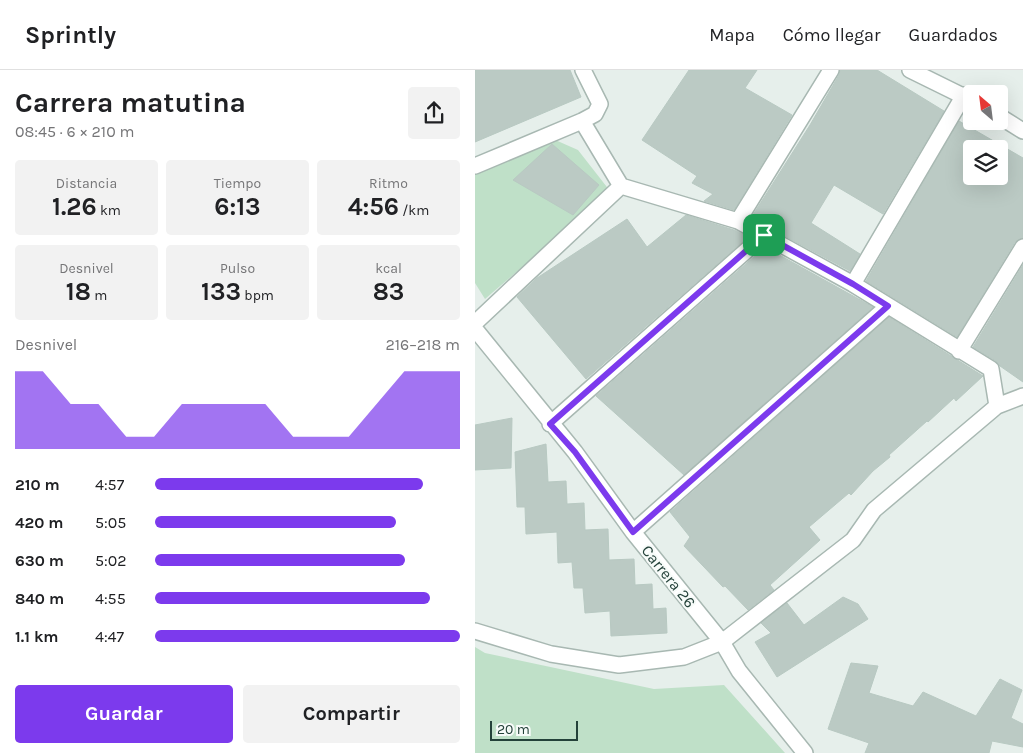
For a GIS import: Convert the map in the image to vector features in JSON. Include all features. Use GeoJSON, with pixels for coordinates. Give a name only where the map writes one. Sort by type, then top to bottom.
{"type":"FeatureCollection","features":[{"type":"Feature","properties":{"kind":"street"},"geometry":{"type":"LineString","coordinates":[[475,166],[582,122],[595,114],[599,104],[583,70]]}},
{"type":"Feature","properties":{"kind":"street"},"geometry":{"type":"LineString","coordinates":[[738,221],[831,70]]}},
{"type":"Feature","properties":{"kind":"street"},"geometry":{"type":"LineString","coordinates":[[910,70],[963,96]]}},
{"type":"Feature","properties":{"kind":"street"},"geometry":{"type":"LineString","coordinates":[[853,284],[963,106]]}},
{"type":"Feature","properties":{"kind":"street"},"geometry":{"type":"LineString","coordinates":[[582,122],[621,186],[738,221],[853,284],[991,369],[997,406]]}},
{"type":"Feature","properties":{"kind":"street"},"geometry":{"type":"LineString","coordinates":[[1008,122],[1023,131]]}},
{"type":"Feature","properties":{"kind":"street"},"geometry":{"type":"LineString","coordinates":[[475,323],[621,186]]}},
{"type":"Feature","properties":{"kind":"street"},"geometry":{"type":"LineString","coordinates":[[550,424],[764,235]]}},
{"type":"Feature","properties":{"kind":"street"},"geometry":{"type":"LineString","coordinates":[[959,351],[1023,247]]}},
{"type":"Feature","properties":{"kind":"street"},"geometry":{"type":"LineString","coordinates":[[633,532],[888,306]]}},
{"type":"Feature","properties":{"kind":"street","name":"Carrera 26"},"geometry":{"type":"LineString","coordinates":[[475,329],[550,424],[575,452],[633,532],[722,642],[739,671],[805,753]]}},
{"type":"Feature","properties":{"kind":"street"},"geometry":{"type":"LineString","coordinates":[[475,631],[551,654],[619,665],[684,657],[722,642],[853,540],[874,510],[997,406],[1023,396]]}},
{"type":"Feature","properties":{"kind":"green space"},"geometry":{"type":"Polygon","coordinates":[[[553,139],[578,150],[610,191],[485,299],[475,283],[475,174],[553,139]]]}},
{"type":"Feature","properties":{"kind":"green space"},"geometry":{"type":"Polygon","coordinates":[[[475,647],[485,653],[654,689],[724,685],[785,753],[475,753],[475,647]]]}},
{"type":"Feature","properties":{"kind":"building"},"geometry":{"type":"Polygon","coordinates":[[[475,70],[570,70],[581,97],[475,142],[475,70]]]}},
{"type":"Feature","properties":{"kind":"building"},"geometry":{"type":"Polygon","coordinates":[[[689,70],[757,70],[745,88],[792,115],[734,210],[704,201],[713,194],[692,183],[697,176],[642,140],[689,70]]]}},
{"type":"Feature","properties":{"kind":"building"},"geometry":{"type":"Polygon","coordinates":[[[840,70],[877,70],[944,111],[883,214],[834,185],[811,223],[860,254],[850,271],[751,218],[810,125],[839,75],[840,70]]]}},
{"type":"Feature","properties":{"kind":"building"},"geometry":{"type":"Polygon","coordinates":[[[959,121],[963,123],[963,130],[975,130],[992,140],[963,140],[963,185],[1008,185],[1008,149],[1023,158],[1023,238],[1015,242],[957,337],[866,281],[959,121]]]}},
{"type":"Feature","properties":{"kind":"building"},"geometry":{"type":"Polygon","coordinates":[[[552,144],[599,185],[573,215],[513,180],[552,144]]]}},
{"type":"Feature","properties":{"kind":"building"},"geometry":{"type":"Polygon","coordinates":[[[686,215],[734,230],[748,237],[586,379],[517,297],[537,278],[627,219],[647,247],[686,215]]]}},
{"type":"Feature","properties":{"kind":"building"},"geometry":{"type":"Polygon","coordinates":[[[765,247],[873,307],[684,475],[596,396],[765,247]]]}},
{"type":"Feature","properties":{"kind":"building"},"geometry":{"type":"Polygon","coordinates":[[[1023,265],[1023,382],[996,361],[973,347],[1023,265]]]}},
{"type":"Feature","properties":{"kind":"building"},"geometry":{"type":"Polygon","coordinates":[[[889,317],[983,376],[956,401],[954,398],[889,455],[890,457],[873,471],[851,495],[849,493],[809,527],[820,540],[770,585],[774,590],[748,610],[684,546],[690,537],[670,512],[889,317]]]}},
{"type":"Feature","properties":{"kind":"building"},"geometry":{"type":"Polygon","coordinates":[[[512,418],[511,468],[475,470],[475,425],[512,418]]]}},
{"type":"Feature","properties":{"kind":"building"},"geometry":{"type":"Polygon","coordinates":[[[546,444],[548,482],[566,481],[567,504],[584,503],[585,530],[608,529],[609,560],[634,559],[635,585],[652,584],[653,609],[666,608],[667,633],[611,636],[610,611],[585,613],[583,588],[574,588],[572,562],[558,563],[557,532],[526,534],[525,507],[517,507],[515,452],[546,444]]]}},
{"type":"Feature","properties":{"kind":"building"},"geometry":{"type":"Polygon","coordinates":[[[843,597],[858,604],[868,619],[777,677],[755,642],[771,633],[761,623],[787,603],[804,625],[843,597]]]}},
{"type":"Feature","properties":{"kind":"building"},"geometry":{"type":"Polygon","coordinates":[[[851,663],[878,666],[869,693],[913,706],[923,692],[976,716],[1000,679],[1022,690],[1011,718],[1023,724],[1023,747],[992,741],[989,753],[865,753],[869,743],[828,729],[851,663]]]}},
{"type":"Feature","properties":{"kind":"route"},"geometry":{"type":"LineString","coordinates":[[764,235],[853,284],[888,306],[633,532],[575,452],[550,424],[764,235]]}}]}
